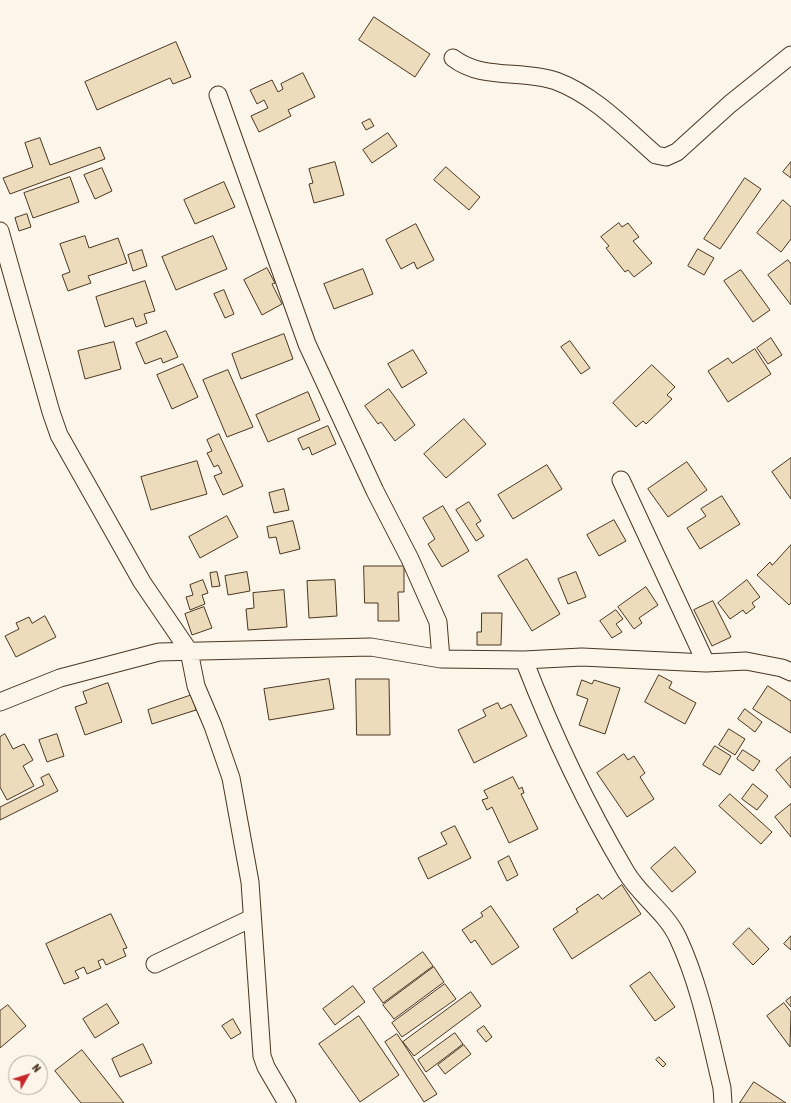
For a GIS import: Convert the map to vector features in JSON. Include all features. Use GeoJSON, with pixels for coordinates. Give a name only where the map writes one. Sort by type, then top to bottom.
{"type":"FeatureCollection","features":[{"type":"Feature","properties":{"kind":"street"},"geometry":{"type":"LineString","coordinates":[[453,58],[464,66],[483,72],[531,75],[555,81],[576,90],[598,106],[656,154],[666,157],[677,152],[730,104],[791,55]]}},
{"type":"Feature","properties":{"kind":"street"},"geometry":{"type":"LineString","coordinates":[[218,95],[307,344],[375,491],[410,559],[438,622],[441,659]]}},
{"type":"Feature","properties":{"kind":"street"},"geometry":{"type":"LineString","coordinates":[[0,231],[51,412],[59,435],[142,582],[189,651],[196,686],[213,726],[231,778],[250,882],[262,1056],[266,1067],[287,1103]]}},
{"type":"Feature","properties":{"kind":"street"},"geometry":{"type":"LineString","coordinates":[[621,480],[706,663]]}},
{"type":"Feature","properties":{"kind":"street"},"geometry":{"type":"LineString","coordinates":[[0,702],[60,678],[159,652],[371,647],[441,659],[524,660],[582,657],[706,663],[746,662],[782,668],[791,672]]}},
{"type":"Feature","properties":{"kind":"street"},"geometry":{"type":"LineString","coordinates":[[524,660],[552,733],[582,793],[627,874],[678,936],[692,974],[722,1088],[723,1103]]}},
{"type":"Feature","properties":{"kind":"street"},"geometry":{"type":"LineString","coordinates":[[155,964],[252,918]]}},
{"type":"Feature","properties":{"kind":"building"},"geometry":{"type":"Polygon","coordinates":[[[374,17],[430,54],[415,77],[359,40],[374,17]]]}},
{"type":"Feature","properties":{"kind":"building"},"geometry":{"type":"Polygon","coordinates":[[[176,42],[191,77],[173,84],[170,78],[97,110],[85,82],[176,42]]]}},
{"type":"Feature","properties":{"kind":"building"},"geometry":{"type":"Polygon","coordinates":[[[303,73],[315,97],[288,110],[291,116],[259,132],[251,116],[268,108],[264,100],[257,104],[250,90],[272,80],[278,92],[283,89],[281,84],[303,73]]]}},
{"type":"Feature","properties":{"kind":"building"},"geometry":{"type":"Polygon","coordinates":[[[370,119],[374,126],[366,130],[362,123],[370,119]]]}},
{"type":"Feature","properties":{"kind":"building"},"geometry":{"type":"Polygon","coordinates":[[[388,133],[397,146],[372,163],[363,150],[388,133]]]}},
{"type":"Feature","properties":{"kind":"building"},"geometry":{"type":"Polygon","coordinates":[[[40,138],[50,165],[100,147],[105,159],[10,194],[3,178],[33,167],[25,143],[40,138]]]}},
{"type":"Feature","properties":{"kind":"building"},"geometry":{"type":"Polygon","coordinates":[[[335,162],[344,195],[314,203],[309,184],[313,183],[309,169],[335,162]]]}},
{"type":"Feature","properties":{"kind":"building"},"geometry":{"type":"Polygon","coordinates":[[[791,162],[791,178],[783,172],[791,162]]]}},
{"type":"Feature","properties":{"kind":"building"},"geometry":{"type":"Polygon","coordinates":[[[446,167],[480,197],[469,210],[434,180],[446,167]]]}},
{"type":"Feature","properties":{"kind":"building"},"geometry":{"type":"Polygon","coordinates":[[[102,168],[112,191],[95,199],[84,175],[102,168]]]}},
{"type":"Feature","properties":{"kind":"building"},"geometry":{"type":"Polygon","coordinates":[[[70,177],[79,202],[33,218],[24,193],[70,177]]]}},
{"type":"Feature","properties":{"kind":"building"},"geometry":{"type":"Polygon","coordinates":[[[745,178],[761,189],[720,249],[704,239],[745,178]]]}},
{"type":"Feature","properties":{"kind":"building"},"geometry":{"type":"Polygon","coordinates":[[[224,182],[235,207],[195,224],[184,200],[224,182]]]}},
{"type":"Feature","properties":{"kind":"building"},"geometry":{"type":"Polygon","coordinates":[[[783,200],[791,207],[791,239],[781,252],[757,233],[783,200]]]}},
{"type":"Feature","properties":{"kind":"building"},"geometry":{"type":"Polygon","coordinates":[[[27,214],[31,227],[19,231],[15,218],[27,214]]]}},
{"type":"Feature","properties":{"kind":"building"},"geometry":{"type":"Polygon","coordinates":[[[619,223],[622,227],[628,223],[639,237],[633,241],[652,263],[634,277],[628,270],[625,272],[606,248],[609,246],[601,237],[619,223]]]}},
{"type":"Feature","properties":{"kind":"building"},"geometry":{"type":"Polygon","coordinates":[[[416,224],[434,260],[417,269],[414,262],[401,269],[386,240],[416,224]]]}},
{"type":"Feature","properties":{"kind":"building"},"geometry":{"type":"Polygon","coordinates":[[[85,236],[89,248],[118,238],[127,263],[88,276],[91,283],[68,291],[62,275],[70,272],[60,244],[85,236]]]}},
{"type":"Feature","properties":{"kind":"building"},"geometry":{"type":"Polygon","coordinates":[[[213,236],[227,269],[176,290],[162,257],[213,236]]]}},
{"type":"Feature","properties":{"kind":"building"},"geometry":{"type":"Polygon","coordinates":[[[698,249],[714,258],[704,275],[688,266],[698,249]]]}},
{"type":"Feature","properties":{"kind":"building"},"geometry":{"type":"Polygon","coordinates":[[[142,250],[147,266],[133,271],[128,255],[142,250]]]}},
{"type":"Feature","properties":{"kind":"building"},"geometry":{"type":"Polygon","coordinates":[[[788,260],[791,264],[791,305],[768,275],[788,260]]]}},
{"type":"Feature","properties":{"kind":"building"},"geometry":{"type":"Polygon","coordinates":[[[267,268],[275,283],[272,284],[282,304],[262,315],[244,280],[267,268]]]}},
{"type":"Feature","properties":{"kind":"building"},"geometry":{"type":"Polygon","coordinates":[[[363,269],[373,294],[334,309],[324,284],[363,269]]]}},
{"type":"Feature","properties":{"kind":"building"},"geometry":{"type":"Polygon","coordinates":[[[741,270],[770,310],[753,322],[724,281],[741,270]]]}},
{"type":"Feature","properties":{"kind":"building"},"geometry":{"type":"Polygon","coordinates":[[[145,281],[155,311],[144,314],[147,323],[136,327],[133,318],[105,327],[96,297],[145,281]]]}},
{"type":"Feature","properties":{"kind":"building"},"geometry":{"type":"Polygon","coordinates":[[[224,290],[234,314],[225,318],[214,294],[224,290]]]}},
{"type":"Feature","properties":{"kind":"building"},"geometry":{"type":"Polygon","coordinates":[[[166,331],[178,357],[163,363],[161,358],[145,364],[136,343],[166,331]]]}},
{"type":"Feature","properties":{"kind":"building"},"geometry":{"type":"Polygon","coordinates":[[[284,334],[293,359],[241,379],[232,354],[284,334]]]}},
{"type":"Feature","properties":{"kind":"building"},"geometry":{"type":"Polygon","coordinates":[[[771,338],[782,355],[768,364],[757,348],[771,338]]]}},
{"type":"Feature","properties":{"kind":"building"},"geometry":{"type":"Polygon","coordinates":[[[570,341],[590,368],[581,374],[561,347],[570,341]]]}},
{"type":"Feature","properties":{"kind":"building"},"geometry":{"type":"Polygon","coordinates":[[[114,342],[121,369],[85,379],[78,351],[114,342]]]}},
{"type":"Feature","properties":{"kind":"building"},"geometry":{"type":"Polygon","coordinates":[[[755,349],[771,374],[728,402],[708,371],[728,358],[732,363],[755,349]]]}},
{"type":"Feature","properties":{"kind":"building"},"geometry":{"type":"Polygon","coordinates":[[[413,350],[427,373],[402,388],[388,364],[413,350]]]}},
{"type":"Feature","properties":{"kind":"building"},"geometry":{"type":"Polygon","coordinates":[[[183,364],[198,397],[172,409],[157,375],[183,364]]]}},
{"type":"Feature","properties":{"kind":"building"},"geometry":{"type":"Polygon","coordinates":[[[652,365],[675,387],[667,395],[672,399],[646,424],[643,421],[636,427],[613,403],[652,365]]]}},
{"type":"Feature","properties":{"kind":"building"},"geometry":{"type":"Polygon","coordinates":[[[228,370],[253,427],[227,437],[203,380],[228,370]]]}},
{"type":"Feature","properties":{"kind":"building"},"geometry":{"type":"Polygon","coordinates":[[[389,389],[415,425],[395,441],[381,422],[378,424],[365,406],[389,389]]]}},
{"type":"Feature","properties":{"kind":"building"},"geometry":{"type":"Polygon","coordinates":[[[308,392],[320,420],[268,442],[256,415],[308,392]]]}},
{"type":"Feature","properties":{"kind":"building"},"geometry":{"type":"Polygon","coordinates":[[[464,419],[486,444],[446,478],[424,454],[464,419]]]}},
{"type":"Feature","properties":{"kind":"building"},"geometry":{"type":"Polygon","coordinates":[[[328,426],[336,444],[312,455],[309,447],[303,450],[298,439],[328,426]]]}},
{"type":"Feature","properties":{"kind":"building"},"geometry":{"type":"Polygon","coordinates":[[[219,434],[243,486],[223,495],[214,476],[222,473],[218,465],[214,467],[207,453],[212,451],[207,440],[219,434]]]}},
{"type":"Feature","properties":{"kind":"building"},"geometry":{"type":"Polygon","coordinates":[[[791,458],[791,499],[772,472],[791,458]]]}},
{"type":"Feature","properties":{"kind":"building"},"geometry":{"type":"Polygon","coordinates":[[[197,461],[207,494],[151,510],[141,477],[197,461]]]}},
{"type":"Feature","properties":{"kind":"building"},"geometry":{"type":"Polygon","coordinates":[[[687,462],[707,490],[668,517],[648,489],[687,462]]]}},
{"type":"Feature","properties":{"kind":"building"},"geometry":{"type":"Polygon","coordinates":[[[547,465],[562,489],[513,519],[498,495],[547,465]]]}},
{"type":"Feature","properties":{"kind":"building"},"geometry":{"type":"Polygon","coordinates":[[[284,489],[289,510],[274,513],[269,493],[284,489]]]}},
{"type":"Feature","properties":{"kind":"building"},"geometry":{"type":"Polygon","coordinates":[[[722,496],[740,524],[700,549],[687,528],[706,516],[701,509],[722,496]]]}},
{"type":"Feature","properties":{"kind":"building"},"geometry":{"type":"Polygon","coordinates":[[[469,502],[481,521],[476,524],[484,536],[476,541],[456,510],[469,502]]]}},
{"type":"Feature","properties":{"kind":"building"},"geometry":{"type":"Polygon","coordinates":[[[443,506],[469,551],[442,567],[428,544],[435,539],[423,518],[443,506]]]}},
{"type":"Feature","properties":{"kind":"building"},"geometry":{"type":"Polygon","coordinates":[[[227,516],[238,537],[200,558],[189,537],[227,516]]]}},
{"type":"Feature","properties":{"kind":"building"},"geometry":{"type":"Polygon","coordinates":[[[614,520],[626,541],[599,556],[587,535],[614,520]]]}},
{"type":"Feature","properties":{"kind":"building"},"geometry":{"type":"Polygon","coordinates":[[[293,521],[300,549],[280,554],[276,537],[269,538],[267,527],[293,521]]]}},
{"type":"Feature","properties":{"kind":"building"},"geometry":{"type":"Polygon","coordinates":[[[791,545],[791,603],[789,605],[757,575],[770,562],[772,565],[791,545]]]}},
{"type":"Feature","properties":{"kind":"building"},"geometry":{"type":"Polygon","coordinates":[[[527,559],[560,614],[532,631],[498,576],[527,559]]]}},
{"type":"Feature","properties":{"kind":"building"},"geometry":{"type":"Polygon","coordinates":[[[364,566],[404,566],[404,592],[398,592],[399,621],[378,621],[378,603],[365,603],[364,566]]]}},
{"type":"Feature","properties":{"kind":"building"},"geometry":{"type":"Polygon","coordinates":[[[217,572],[220,586],[212,587],[210,573],[217,572]]]}},
{"type":"Feature","properties":{"kind":"building"},"geometry":{"type":"Polygon","coordinates":[[[247,572],[250,591],[228,595],[225,576],[247,572]]]}},
{"type":"Feature","properties":{"kind":"building"},"geometry":{"type":"Polygon","coordinates":[[[576,572],[586,597],[568,604],[558,579],[576,572]]]}},
{"type":"Feature","properties":{"kind":"building"},"geometry":{"type":"Polygon","coordinates":[[[203,580],[208,593],[202,595],[205,604],[190,610],[186,597],[193,595],[190,585],[203,580]]]}},
{"type":"Feature","properties":{"kind":"building"},"geometry":{"type":"Polygon","coordinates":[[[335,580],[337,616],[309,618],[307,581],[335,580]]]}},
{"type":"Feature","properties":{"kind":"building"},"geometry":{"type":"Polygon","coordinates":[[[747,580],[760,597],[752,603],[755,607],[746,614],[743,610],[730,619],[718,603],[747,580]]]}},
{"type":"Feature","properties":{"kind":"building"},"geometry":{"type":"Polygon","coordinates":[[[646,587],[658,605],[639,618],[642,623],[634,629],[618,607],[646,587]]]}},
{"type":"Feature","properties":{"kind":"building"},"geometry":{"type":"Polygon","coordinates":[[[284,590],[287,627],[248,630],[246,609],[254,608],[253,593],[284,590]]]}},
{"type":"Feature","properties":{"kind":"building"},"geometry":{"type":"Polygon","coordinates":[[[713,601],[731,637],[712,646],[694,610],[713,601]]]}},
{"type":"Feature","properties":{"kind":"building"},"geometry":{"type":"Polygon","coordinates":[[[204,607],[212,628],[192,635],[185,614],[204,607]]]}},
{"type":"Feature","properties":{"kind":"building"},"geometry":{"type":"Polygon","coordinates":[[[616,610],[623,619],[616,624],[622,632],[612,638],[600,621],[616,610]]]}},
{"type":"Feature","properties":{"kind":"building"},"geometry":{"type":"Polygon","coordinates":[[[482,613],[502,613],[501,645],[477,645],[477,632],[481,632],[482,613]]]}},
{"type":"Feature","properties":{"kind":"building"},"geometry":{"type":"Polygon","coordinates":[[[45,616],[56,637],[16,657],[5,636],[19,629],[16,623],[29,617],[32,623],[45,616]]]}},
{"type":"Feature","properties":{"kind":"building"},"geometry":{"type":"Polygon","coordinates":[[[659,675],[672,682],[669,688],[696,703],[685,724],[645,702],[659,675]]]}},
{"type":"Feature","properties":{"kind":"building"},"geometry":{"type":"Polygon","coordinates":[[[329,679],[334,709],[269,720],[264,689],[329,679]]]}},
{"type":"Feature","properties":{"kind":"building"},"geometry":{"type":"Polygon","coordinates":[[[356,679],[389,679],[390,735],[357,735],[356,679]]]}},
{"type":"Feature","properties":{"kind":"building"},"geometry":{"type":"Polygon","coordinates":[[[582,680],[592,684],[594,680],[620,688],[605,734],[579,725],[588,699],[577,695],[582,680]]]}},
{"type":"Feature","properties":{"kind":"building"},"geometry":{"type":"Polygon","coordinates":[[[108,683],[122,722],[85,735],[75,707],[87,703],[83,692],[108,683]]]}},
{"type":"Feature","properties":{"kind":"building"},"geometry":{"type":"Polygon","coordinates":[[[768,686],[791,701],[791,733],[753,709],[768,686]]]}},
{"type":"Feature","properties":{"kind":"building"},"geometry":{"type":"Polygon","coordinates":[[[192,695],[196,710],[152,724],[148,710],[192,695]]]}},
{"type":"Feature","properties":{"kind":"building"},"geometry":{"type":"Polygon","coordinates":[[[498,703],[501,709],[511,704],[527,736],[474,763],[458,730],[486,716],[483,710],[498,703]]]}},
{"type":"Feature","properties":{"kind":"building"},"geometry":{"type":"Polygon","coordinates":[[[745,709],[762,722],[755,732],[738,719],[745,709]]]}},
{"type":"Feature","properties":{"kind":"building"},"geometry":{"type":"Polygon","coordinates":[[[729,729],[745,739],[735,755],[719,745],[729,729]]]}},
{"type":"Feature","properties":{"kind":"building"},"geometry":{"type":"Polygon","coordinates":[[[5,734],[13,749],[24,744],[33,760],[23,766],[34,786],[7,800],[0,787],[0,737],[5,734]]]}},
{"type":"Feature","properties":{"kind":"building"},"geometry":{"type":"Polygon","coordinates":[[[57,734],[64,756],[47,762],[39,740],[57,734]]]}},
{"type":"Feature","properties":{"kind":"building"},"geometry":{"type":"Polygon","coordinates":[[[715,746],[731,756],[720,775],[703,765],[715,746]]]}},
{"type":"Feature","properties":{"kind":"building"},"geometry":{"type":"Polygon","coordinates":[[[743,750],[760,761],[753,771],[737,759],[743,750]]]}},
{"type":"Feature","properties":{"kind":"building"},"geometry":{"type":"Polygon","coordinates":[[[624,754],[628,760],[634,756],[645,773],[640,777],[654,799],[627,817],[597,773],[624,754]]]}},
{"type":"Feature","properties":{"kind":"building"},"geometry":{"type":"Polygon","coordinates":[[[791,757],[791,788],[776,770],[791,757]]]}},
{"type":"Feature","properties":{"kind":"building"},"geometry":{"type":"Polygon","coordinates":[[[49,774],[58,791],[0,820],[0,807],[44,785],[41,778],[49,774]]]}},
{"type":"Feature","properties":{"kind":"building"},"geometry":{"type":"Polygon","coordinates":[[[513,777],[519,789],[522,787],[524,793],[521,794],[538,829],[509,843],[492,807],[487,810],[482,800],[488,798],[484,791],[513,777]]]}},
{"type":"Feature","properties":{"kind":"building"},"geometry":{"type":"Polygon","coordinates":[[[753,784],[768,796],[757,810],[742,799],[753,784]]]}},
{"type":"Feature","properties":{"kind":"building"},"geometry":{"type":"Polygon","coordinates":[[[730,794],[772,832],[761,844],[719,806],[730,794]]]}},
{"type":"Feature","properties":{"kind":"building"},"geometry":{"type":"Polygon","coordinates":[[[791,804],[791,837],[775,817],[791,804]]]}},
{"type":"Feature","properties":{"kind":"building"},"geometry":{"type":"Polygon","coordinates":[[[455,826],[471,858],[428,879],[418,858],[447,844],[441,833],[455,826]]]}},
{"type":"Feature","properties":{"kind":"building"},"geometry":{"type":"Polygon","coordinates":[[[675,847],[696,872],[672,892],[651,868],[675,847]]]}},
{"type":"Feature","properties":{"kind":"building"},"geometry":{"type":"Polygon","coordinates":[[[509,856],[518,875],[507,881],[498,862],[509,856]]]}},
{"type":"Feature","properties":{"kind":"building"},"geometry":{"type":"Polygon","coordinates":[[[622,885],[641,914],[572,959],[553,929],[578,912],[576,909],[598,894],[602,899],[622,885]]]}},
{"type":"Feature","properties":{"kind":"building"},"geometry":{"type":"Polygon","coordinates":[[[491,906],[519,947],[492,965],[475,940],[471,943],[462,930],[483,916],[481,913],[491,906]]]}},
{"type":"Feature","properties":{"kind":"building"},"geometry":{"type":"Polygon","coordinates":[[[111,914],[127,948],[123,949],[126,956],[106,965],[103,959],[98,961],[101,968],[87,974],[84,967],[75,971],[79,978],[64,984],[46,944],[111,914]]]}},
{"type":"Feature","properties":{"kind":"building"},"geometry":{"type":"Polygon","coordinates":[[[749,928],[769,949],[753,965],[733,944],[749,928]]]}},
{"type":"Feature","properties":{"kind":"building"},"geometry":{"type":"Polygon","coordinates":[[[791,936],[791,950],[784,944],[791,936]]]}},
{"type":"Feature","properties":{"kind":"building"},"geometry":{"type":"Polygon","coordinates":[[[423,952],[433,966],[383,1003],[373,989],[423,952]]]}},
{"type":"Feature","properties":{"kind":"building"},"geometry":{"type":"Polygon","coordinates":[[[434,967],[444,982],[394,1019],[383,1005],[434,967]]]}},
{"type":"Feature","properties":{"kind":"building"},"geometry":{"type":"Polygon","coordinates":[[[650,972],[675,1007],[655,1021],[630,986],[650,972]]]}},
{"type":"Feature","properties":{"kind":"building"},"geometry":{"type":"Polygon","coordinates":[[[445,984],[456,999],[402,1037],[392,1023],[445,984]]]}},
{"type":"Feature","properties":{"kind":"building"},"geometry":{"type":"Polygon","coordinates":[[[353,986],[365,1002],[335,1025],[323,1009],[353,986]]]}},
{"type":"Feature","properties":{"kind":"building"},"geometry":{"type":"Polygon","coordinates":[[[471,992],[481,1006],[414,1056],[403,1042],[471,992]]]}},
{"type":"Feature","properties":{"kind":"building"},"geometry":{"type":"Polygon","coordinates":[[[791,997],[791,1007],[786,1001],[791,997]]]}},
{"type":"Feature","properties":{"kind":"building"},"geometry":{"type":"Polygon","coordinates":[[[784,1003],[791,1012],[790,1047],[767,1016],[784,1003]]]}},
{"type":"Feature","properties":{"kind":"building"},"geometry":{"type":"Polygon","coordinates":[[[107,1004],[119,1023],[95,1038],[83,1019],[107,1004]]]}},
{"type":"Feature","properties":{"kind":"building"},"geometry":{"type":"Polygon","coordinates":[[[8,1005],[26,1026],[0,1048],[0,1011],[8,1005]]]}},
{"type":"Feature","properties":{"kind":"building"},"geometry":{"type":"Polygon","coordinates":[[[359,1016],[399,1075],[360,1102],[319,1044],[359,1016]]]}},
{"type":"Feature","properties":{"kind":"building"},"geometry":{"type":"Polygon","coordinates":[[[233,1019],[241,1033],[231,1039],[222,1026],[233,1019]]]}},
{"type":"Feature","properties":{"kind":"building"},"geometry":{"type":"Polygon","coordinates":[[[484,1026],[492,1037],[486,1042],[477,1031],[484,1026]]]}},
{"type":"Feature","properties":{"kind":"building"},"geometry":{"type":"Polygon","coordinates":[[[455,1033],[463,1044],[426,1072],[418,1060],[455,1033]]]}},
{"type":"Feature","properties":{"kind":"building"},"geometry":{"type":"Polygon","coordinates":[[[397,1034],[437,1094],[424,1102],[385,1042],[397,1034]]]}},
{"type":"Feature","properties":{"kind":"building"},"geometry":{"type":"Polygon","coordinates":[[[143,1044],[152,1063],[120,1077],[112,1059],[143,1044]]]}},
{"type":"Feature","properties":{"kind":"building"},"geometry":{"type":"Polygon","coordinates":[[[464,1045],[471,1054],[445,1074],[438,1065],[464,1045]]]}},
{"type":"Feature","properties":{"kind":"building"},"geometry":{"type":"Polygon","coordinates":[[[82,1050],[124,1103],[81,1103],[55,1071],[82,1050]]]}},
{"type":"Feature","properties":{"kind":"building"},"geometry":{"type":"Polygon","coordinates":[[[659,1057],[666,1064],[663,1067],[656,1060],[659,1057]]]}},
{"type":"Feature","properties":{"kind":"building"},"geometry":{"type":"Polygon","coordinates":[[[754,1082],[786,1103],[740,1103],[754,1082]]]}}]}
